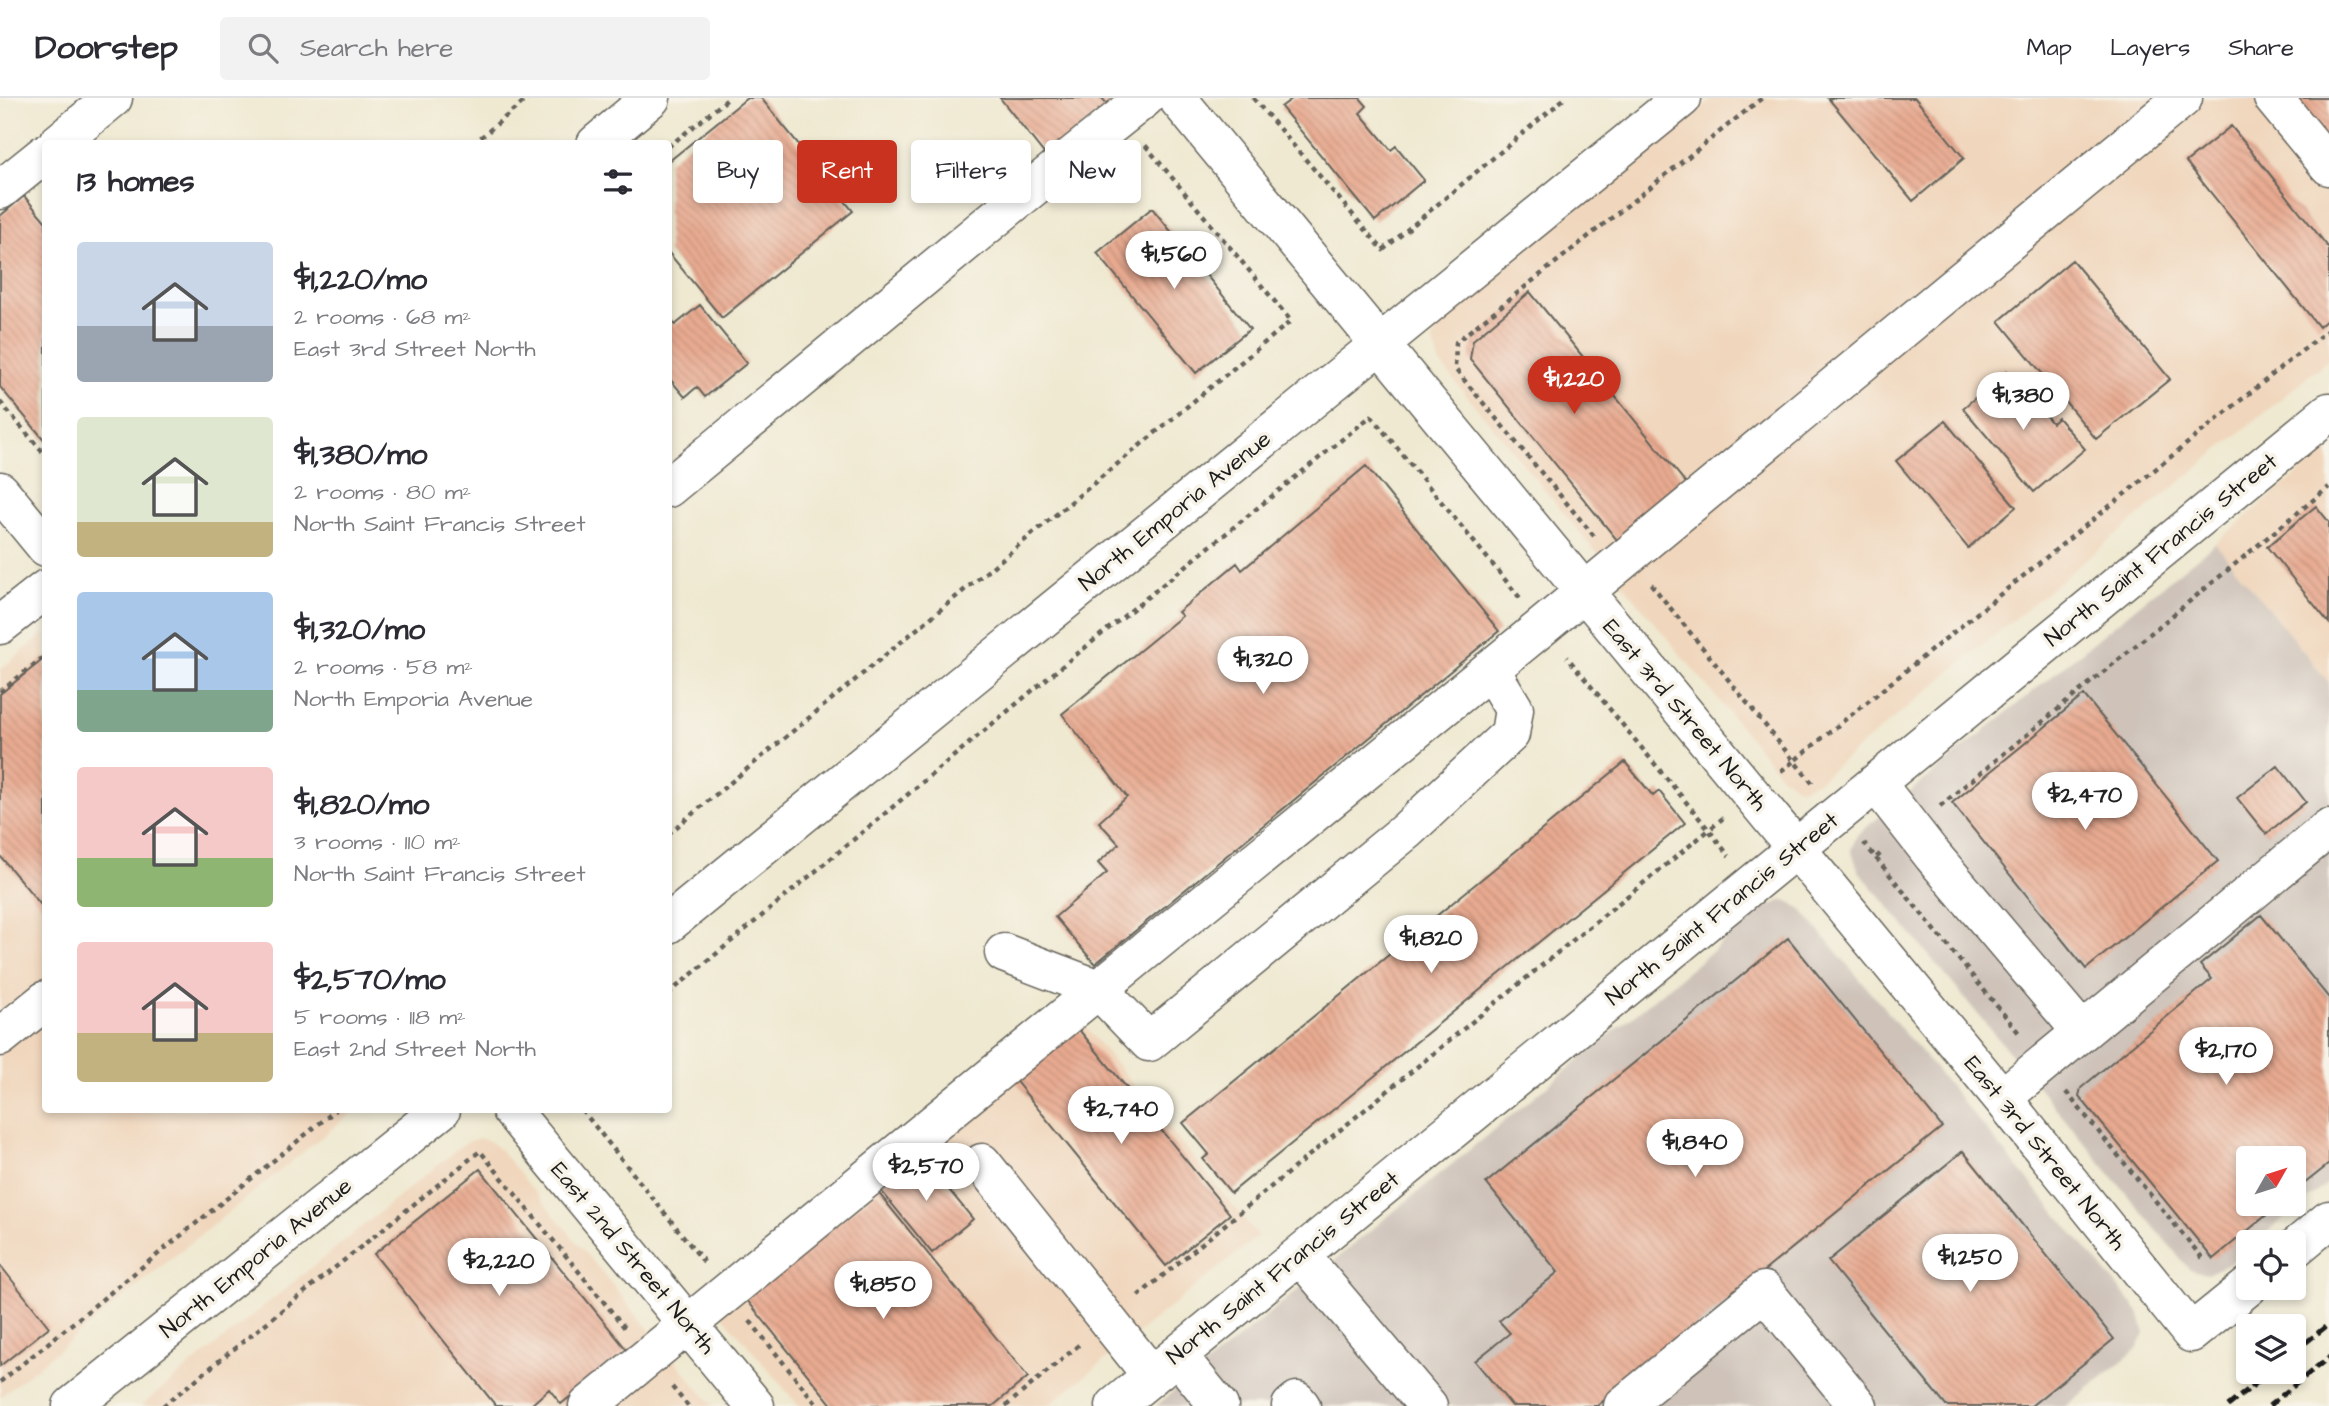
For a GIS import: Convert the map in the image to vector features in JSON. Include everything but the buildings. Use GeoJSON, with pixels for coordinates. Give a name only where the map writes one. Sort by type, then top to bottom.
{"type":"FeatureCollection","features":[{"type":"Feature","properties":{"kind":"street"},"geometry":{"type":"LineString","coordinates":[[62,140],[113,98]]}},
{"type":"Feature","properties":{"kind":"street"},"geometry":{"type":"LineString","coordinates":[[601,140],[651,98]]}},
{"type":"Feature","properties":{"kind":"street","name":"East 3rd Street North"},"geometry":{"type":"LineString","coordinates":[[1177,98],[2002,1098],[2192,1333],[2236,1297]]}},
{"type":"Feature","properties":{"kind":"street","name":"North Emporia Avenue"},"geometry":{"type":"LineString","coordinates":[[672,921],[1682,98]]}},
{"type":"Feature","properties":{"kind":"street"},"geometry":{"type":"LineString","coordinates":[[588,1406],[2183,98]]}},
{"type":"Feature","properties":{"kind":"street"},"geometry":{"type":"LineString","coordinates":[[2273,98],[2329,166]]}},
{"type":"Feature","properties":{"kind":"street"},"geometry":{"type":"LineString","coordinates":[[672,485],[1133,107]]}},
{"type":"Feature","properties":{"kind":"street"},"geometry":{"type":"LineString","coordinates":[[0,190],[42,156]]}},
{"type":"Feature","properties":{"kind":"street","name":"North Saint Francis Street"},"geometry":{"type":"LineString","coordinates":[[1115,1406],[2329,412]]}},
{"type":"Feature","properties":{"kind":"street"},"geometry":{"type":"LineString","coordinates":[[0,491],[42,542]]}},
{"type":"Feature","properties":{"kind":"street"},"geometry":{"type":"LineString","coordinates":[[0,625],[42,592]]}},
{"type":"Feature","properties":{"kind":"street"},"geometry":{"type":"LineString","coordinates":[[1004,953],[1098,989],[1149,1042],[1406,831],[1510,734],[1514,709],[1490,668]]}},
{"type":"Feature","properties":{"kind":"street"},"geometry":{"type":"LineString","coordinates":[[1876,783],[1911,829],[2082,1032]]}},
{"type":"Feature","properties":{"kind":"street"},"geometry":{"type":"LineString","coordinates":[[2002,1098],[2329,828]]}},
{"type":"Feature","properties":{"kind":"street"},"geometry":{"type":"LineString","coordinates":[[0,1037],[42,1003]]}},
{"type":"Feature","properties":{"kind":"street","name":"North Emporia Avenue"},"geometry":{"type":"LineString","coordinates":[[72,1406],[437,1113]]}},
{"type":"Feature","properties":{"kind":"street","name":"East 2nd Street North"},"geometry":{"type":"LineString","coordinates":[[512,1113],[755,1406]]}},
{"type":"Feature","properties":{"kind":"street"},"geometry":{"type":"LineString","coordinates":[[982,1163],[1164,1366],[1219,1406]]}},
{"type":"Feature","properties":{"kind":"street"},"geometry":{"type":"LineString","coordinates":[[2306,1239],[2329,1220]]}},
{"type":"Feature","properties":{"kind":"street"},"geometry":{"type":"LineString","coordinates":[[1300,1255],[1428,1406]]}},
{"type":"Feature","properties":{"kind":"street"},"geometry":{"type":"LineString","coordinates":[[1623,1406],[1764,1292],[1858,1406]]}},
{"type":"Feature","properties":{"kind":"street"},"geometry":{"type":"LineString","coordinates":[[1291,1406],[1297,1401],[1301,1406]]}},
{"type":"Feature","properties":{"kind":"path"},"geometry":{"type":"LineString","coordinates":[[478,140],[528,98]]}},
{"type":"Feature","properties":{"kind":"path"},"geometry":{"type":"LineString","coordinates":[[672,144],[729,98]]}},
{"type":"Feature","properties":{"kind":"path"},"geometry":{"type":"LineString","coordinates":[[1253,98],[1383,250],[1565,98]]}},
{"type":"Feature","properties":{"kind":"path"},"geometry":{"type":"LineString","coordinates":[[1762,98],[1456,342],[1455,369],[1601,545],[1639,568],[1794,761],[2329,329]]}},
{"type":"Feature","properties":{"kind":"path"},"geometry":{"type":"LineString","coordinates":[[672,831],[1291,321],[1133,107]]}},
{"type":"Feature","properties":{"kind":"path"},"geometry":{"type":"LineString","coordinates":[[0,402],[42,451]]}},
{"type":"Feature","properties":{"kind":"path"},"geometry":{"type":"LineString","coordinates":[[1864,843],[1876,858],[2329,487]]}},
{"type":"Feature","properties":{"kind":"path"},"geometry":{"type":"LineString","coordinates":[[0,692],[42,658]]}},
{"type":"Feature","properties":{"kind":"path"},"geometry":{"type":"LineString","coordinates":[[0,1382],[332,1113]]}},
{"type":"Feature","properties":{"kind":"path"},"geometry":{"type":"LineString","coordinates":[[584,1113],[818,1406]]}},
{"type":"Feature","properties":{"kind":"path"},"geometry":{"type":"LineString","coordinates":[[163,1406],[480,1151],[688,1406]]}},
{"type":"Feature","properties":{"kind":"shaded area"},"geometry":{"type":"Polygon","coordinates":[[[1713,98],[2329,98],[2329,359],[1817,782],[1800,788],[1782,777],[1439,362],[1433,341],[1438,325],[1460,304],[1713,98]]]}},
{"type":"Feature","properties":{"kind":"shaded area"},"geometry":{"type":"Polygon","coordinates":[[[2329,448],[2329,683],[2215,543],[2329,448]]]}},
{"type":"Feature","properties":{"kind":"shaded area"},"geometry":{"type":"Polygon","coordinates":[[[2215,543],[2329,683],[2329,1182],[2306,1201],[2306,1146],[2236,1146],[2236,1216],[2287,1216],[2270,1230],[2236,1230],[2236,1258],[2230,1263],[2207,1274],[2189,1269],[1859,871],[1851,850],[1857,835],[2215,543]]]}},
{"type":"Feature","properties":{"kind":"shaded area"},"geometry":{"type":"Polygon","coordinates":[[[42,635],[42,1113],[351,1113],[0,1397],[0,670],[42,635]]]}},
{"type":"Feature","properties":{"kind":"shaded area"},"geometry":{"type":"Polygon","coordinates":[[[1783,900],[1800,908],[2139,1312],[2145,1334],[2137,1349],[2066,1406],[1156,1406],[1765,908],[1783,900]]]}},
{"type":"Feature","properties":{"kind":"shaded area"},"geometry":{"type":"Polygon","coordinates":[[[1067,1005],[1258,1236],[1048,1406],[799,1406],[707,1297],[1067,1005]]]}},
{"type":"Feature","properties":{"kind":"shaded area"},"geometry":{"type":"Polygon","coordinates":[[[478,1138],[489,1141],[500,1150],[713,1406],[141,1406],[465,1143],[478,1138]]]}},
{"type":"Feature","properties":{"kind":"railway"},"geometry":{"type":"LineString","coordinates":[[2306,1342],[2329,1324]]}},
{"type":"Feature","properties":{"kind":"railway"},"geometry":{"type":"LineString","coordinates":[[2269,1406],[2329,1357]]}},
{"type":"Feature","properties":{"kind":"railway"},"geometry":{"type":"LineString","coordinates":[[2228,1406],[2255,1384]]}}]}
